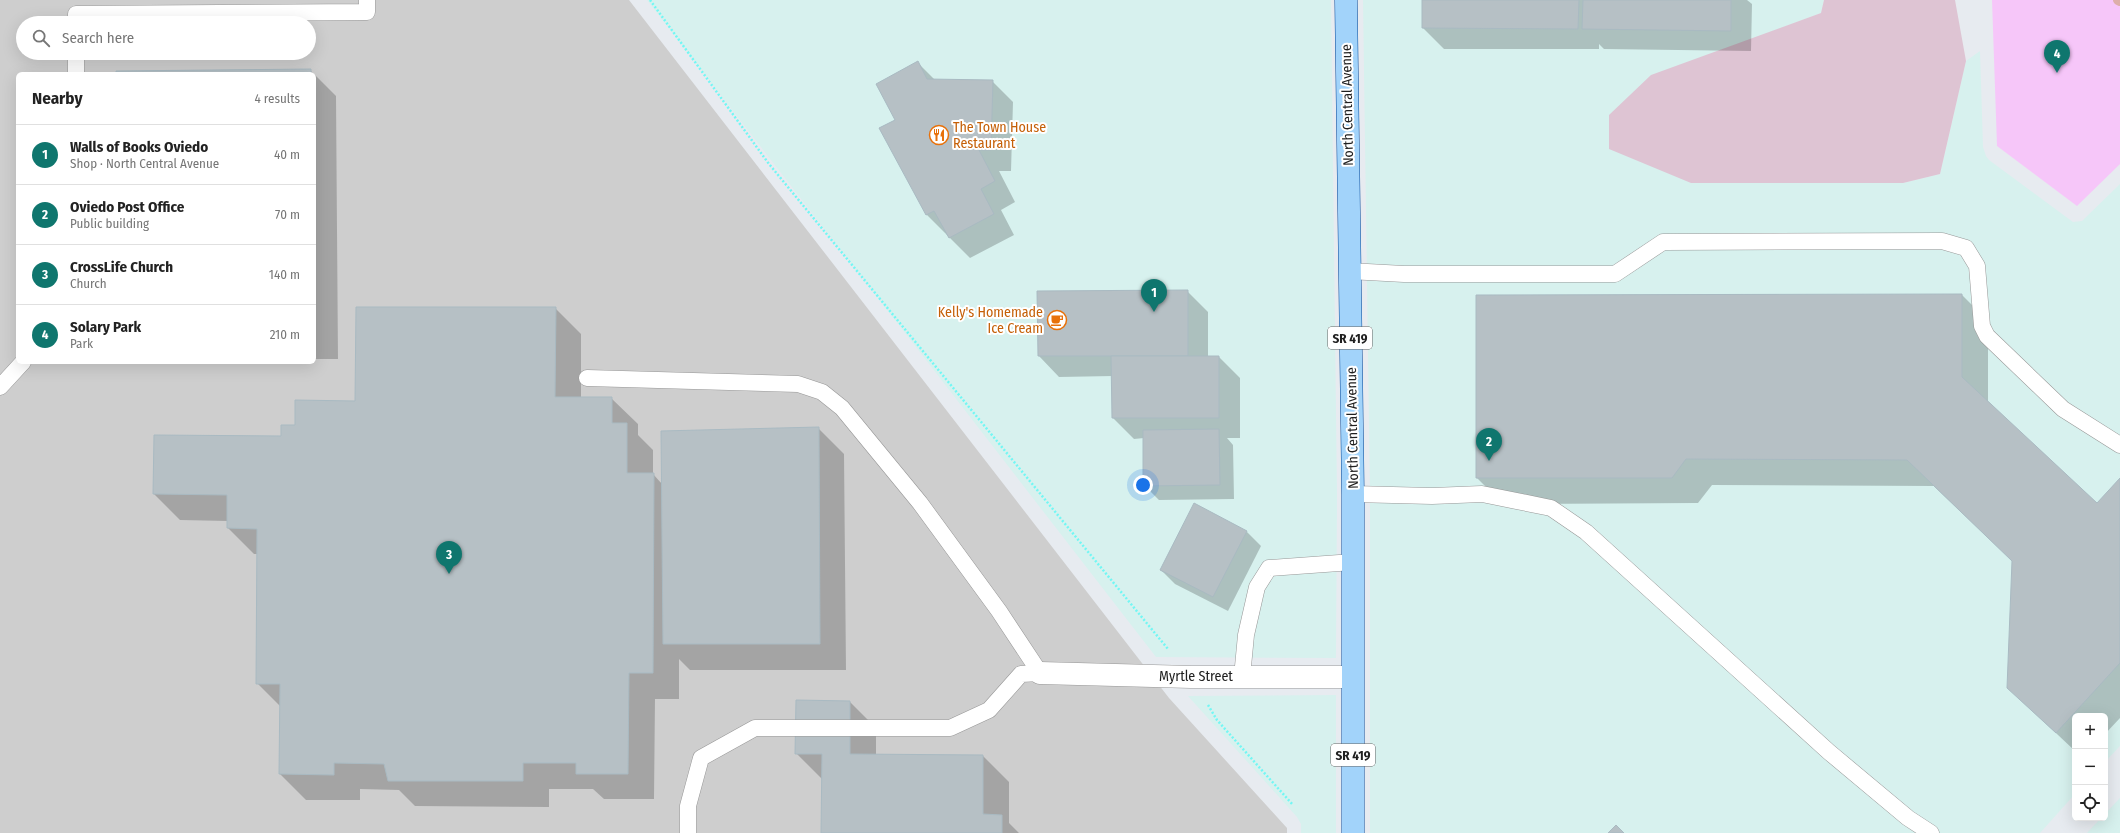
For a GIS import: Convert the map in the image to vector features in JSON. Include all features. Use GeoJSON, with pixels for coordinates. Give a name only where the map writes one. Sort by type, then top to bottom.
{"type":"FeatureCollection","features":[{"type":"Feature","properties":{"kind":"main road","name":"North Central Avenue"},"geometry":{"type":"LineString","coordinates":[[1346,0],[1353,494],[1353,833]]}},
{"type":"Feature","properties":{"kind":"street","name":"Myrtle Street"},"geometry":{"type":"LineString","coordinates":[[1040,673],[1242,677],[1352,677]]}},
{"type":"Feature","properties":{"kind":"lane"},"geometry":{"type":"LineString","coordinates":[[76,16],[76,14],[367,12],[368,0]]}},
{"type":"Feature","properties":{"kind":"lane"},"geometry":{"type":"LineString","coordinates":[[76,60],[76,72]]}},
{"type":"Feature","properties":{"kind":"lane"},"geometry":{"type":"LineString","coordinates":[[1349,271],[1404,274],[1615,274],[1663,242],[1942,241],[1966,248],[1977,266],[1982,326],[1987,336],[2063,410],[2120,445]]}},
{"type":"Feature","properties":{"kind":"lane"},"geometry":{"type":"LineString","coordinates":[[0,387],[21,364]]}},
{"type":"Feature","properties":{"kind":"lane"},"geometry":{"type":"LineString","coordinates":[[587,378],[798,384],[822,392],[842,408],[920,503],[999,611],[1040,673]]}},
{"type":"Feature","properties":{"kind":"lane"},"geometry":{"type":"LineString","coordinates":[[1353,494],[1432,496],[1482,494],[1551,508],[1586,532],[1829,752],[1908,818],[1931,833]]}},
{"type":"Feature","properties":{"kind":"lane"},"geometry":{"type":"LineString","coordinates":[[1242,677],[1246,635],[1257,587],[1269,568],[1279,566],[1353,562]]}},
{"type":"Feature","properties":{"kind":"lane"},"geometry":{"type":"LineString","coordinates":[[688,833],[688,806],[701,758],[755,728],[950,728],[989,710],[1021,674],[1040,673]]}},
{"type":"Feature","properties":{"kind":"path"},"geometry":{"type":"LineString","coordinates":[[650,0],[769,164],[1172,653]]}},
{"type":"Feature","properties":{"kind":"path"},"geometry":{"type":"LineString","coordinates":[[1207,703],[1217,720],[1293,805]]}},
{"type":"Feature","properties":{"kind":"shaded area"},"geometry":{"type":"Polygon","coordinates":[[[0,0],[629,0],[1169,698],[1287,828],[1287,833],[0,833],[0,0]]]}},
{"type":"Feature","properties":{"kind":"shaded area"},"geometry":{"type":"Polygon","coordinates":[[[647,0],[1331,0],[1337,494],[1336,658],[1156,657],[647,0]]]}},
{"type":"Feature","properties":{"kind":"shaded area"},"geometry":{"type":"Polygon","coordinates":[[[1363,0],[1824,0],[1821,13],[1776,30],[1903,183],[1940,174],[1966,61],[1980,51],[1983,147],[1989,160],[2073,222],[2082,221],[2120,184],[2120,746],[2108,759],[2108,713],[2072,713],[2072,797],[2040,833],[1370,833],[1370,494],[1363,0]]]}},
{"type":"Feature","properties":{"kind":"shaded area"},"geometry":{"type":"Polygon","coordinates":[[[1824,0],[1955,0],[1966,61],[1940,174],[1903,183],[1691,183],[1609,149],[1609,115],[1651,75],[1821,13],[1824,0]]]}},
{"type":"Feature","properties":{"kind":"shaded area"},"geometry":{"type":"Polygon","coordinates":[[[1992,0],[2120,0],[2120,164],[2077,206],[1997,146],[1992,0]]]}},
{"type":"Feature","properties":{"kind":"shaded area"},"geometry":{"type":"Polygon","coordinates":[[[1336,695],[1336,833],[1301,833],[1301,824],[1297,817],[1188,696],[1336,695]]]}},
{"type":"Feature","properties":{"kind":"shaded area"},"geometry":{"type":"Polygon","coordinates":[[[2120,798],[2120,833],[2087,833],[2098,821],[2108,821],[2108,811],[2120,798]]]}},
{"type":"Feature","properties":{"kind":"building"},"geometry":{"type":"Polygon","coordinates":[[[1422,0],[1579,0],[1578,29],[1422,28],[1422,0]]]}},
{"type":"Feature","properties":{"kind":"building"},"geometry":{"type":"Polygon","coordinates":[[[1583,0],[1731,0],[1731,31],[1582,29],[1583,0]]]}},
{"type":"Feature","properties":{"kind":"building"},"geometry":{"type":"Polygon","coordinates":[[[918,61],[927,79],[993,80],[991,150],[979,150],[995,181],[981,189],[994,214],[949,238],[934,211],[926,215],[879,128],[895,120],[876,84],[918,61]]]}},
{"type":"Feature","properties":{"kind":"building"},"geometry":{"type":"Polygon","coordinates":[[[311,69],[311,72],[116,71],[311,69]]]}},
{"type":"Feature","properties":{"kind":"building"},"geometry":{"type":"Polygon","coordinates":[[[1188,290],[1188,356],[1038,356],[1037,291],[1188,290]]]}},
{"type":"Feature","properties":{"kind":"building"},"geometry":{"type":"Polygon","coordinates":[[[1962,294],[1962,377],[2097,503],[2120,478],[2120,663],[2074,713],[2072,713],[2072,716],[2056,733],[2007,688],[2012,561],[1907,460],[1686,459],[1672,478],[1476,478],[1476,295],[1962,294]]]}},
{"type":"Feature","properties":{"kind":"building"},"geometry":{"type":"Polygon","coordinates":[[[356,307],[556,307],[555,397],[612,397],[612,423],[627,423],[627,473],[654,473],[653,673],[629,673],[628,774],[576,774],[576,763],[523,763],[523,781],[388,781],[384,764],[334,763],[334,775],[279,774],[280,684],[256,684],[257,529],[227,528],[227,495],[153,494],[154,435],[281,436],[281,425],[295,425],[295,400],[355,401],[356,307]]]}},
{"type":"Feature","properties":{"kind":"building"},"geometry":{"type":"Polygon","coordinates":[[[1111,356],[1219,356],[1219,418],[1112,418],[1111,356]]]}},
{"type":"Feature","properties":{"kind":"building"},"geometry":{"type":"Polygon","coordinates":[[[819,427],[820,644],[663,644],[661,431],[819,427]]]}},
{"type":"Feature","properties":{"kind":"building"},"geometry":{"type":"Polygon","coordinates":[[[1219,429],[1220,485],[1143,486],[1143,430],[1219,429]]]}},
{"type":"Feature","properties":{"kind":"building"},"geometry":{"type":"Polygon","coordinates":[[[1194,503],[1247,531],[1213,597],[1160,570],[1194,503]]]}},
{"type":"Feature","properties":{"kind":"building"},"geometry":{"type":"Polygon","coordinates":[[[796,700],[850,701],[850,754],[983,755],[983,814],[1002,815],[1002,833],[821,833],[822,754],[795,754],[796,700]]]}},
{"type":"Feature","properties":{"kind":"building"},"geometry":{"type":"Polygon","coordinates":[[[1616,825],[1624,833],[1608,833],[1616,825]]]}},
{"type":"Feature","properties":{"kind":"place","name":"Solary Park"},"geometry":{"type":"Point","coordinates":[2057,73]}},
{"type":"Feature","properties":{"kind":"place","name":"The Town House Restaurant"},"geometry":{"type":"Point","coordinates":[939,135]}},
{"type":"Feature","properties":{"kind":"place","name":"Walls of Books Oviedo"},"geometry":{"type":"Point","coordinates":[1154,312]}},
{"type":"Feature","properties":{"kind":"place","name":"Kelly's Homemade Ice Cream"},"geometry":{"type":"Point","coordinates":[1057,320]}},
{"type":"Feature","properties":{"kind":"place","name":"Oviedo Post Office"},"geometry":{"type":"Point","coordinates":[1489,461]}},
{"type":"Feature","properties":{"kind":"place","name":"CrossLife Church"},"geometry":{"type":"Point","coordinates":[449,574]}}]}
